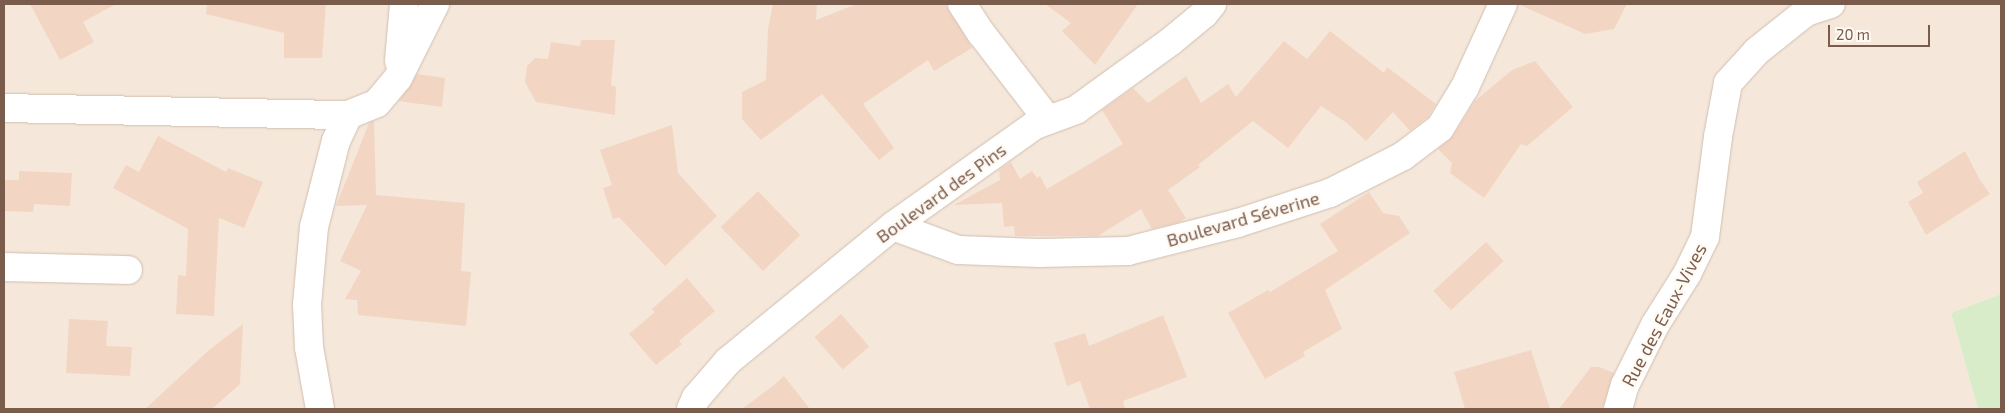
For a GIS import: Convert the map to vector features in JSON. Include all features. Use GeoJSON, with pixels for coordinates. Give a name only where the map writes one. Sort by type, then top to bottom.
{"type":"FeatureCollection","features":[{"type":"Feature","properties":{"kind":"street"},"geometry":{"type":"LineString","coordinates":[[398,78],[404,4]]}},
{"type":"Feature","properties":{"kind":"street"},"geometry":{"type":"LineString","coordinates":[[4,108],[348,115],[377,103],[398,78],[435,4]]}},
{"type":"Feature","properties":{"kind":"street"},"geometry":{"type":"LineString","coordinates":[[962,4],[981,33],[1048,120]]}},
{"type":"Feature","properties":{"kind":"street","name":"Boulevard des Pins"},"geometry":{"type":"LineString","coordinates":[[691,409],[696,398],[728,361],[893,226],[1035,125],[1076,110],[1170,42],[1204,14],[1212,4]]}},
{"type":"Feature","properties":{"kind":"street","name":"Boulevard Séverine"},"geometry":{"type":"LineString","coordinates":[[893,226],[958,250],[1039,253],[1128,251],[1238,223],[1330,193],[1403,156],[1440,128],[1465,87],[1503,4]]}},
{"type":"Feature","properties":{"kind":"street","name":"Rue des Eaux-Vives"},"geometry":{"type":"LineString","coordinates":[[1618,409],[1624,385],[1655,325],[1687,274],[1705,238],[1718,137],[1728,83],[1757,51],[1806,12],[1831,4]]}},
{"type":"Feature","properties":{"kind":"street"},"geometry":{"type":"LineString","coordinates":[[320,409],[309,347],[307,306],[314,227],[336,141],[348,115]]}},
{"type":"Feature","properties":{"kind":"street"},"geometry":{"type":"LineString","coordinates":[[4,267],[128,270]]}},
{"type":"Feature","properties":{"kind":"shaded area"},"geometry":{"type":"Polygon","coordinates":[[[4,4],[2001,4],[2001,294],[1951,313],[1978,409],[4,409],[4,4]]]}},
{"type":"Feature","properties":{"kind":"green space"},"geometry":{"type":"Polygon","coordinates":[[[2001,294],[2001,409],[1978,409],[1951,313],[2001,294]]]}},
{"type":"Feature","properties":{"kind":"building"},"geometry":{"type":"Polygon","coordinates":[[[30,4],[116,4],[83,22],[94,42],[60,60],[30,4]]]}},
{"type":"Feature","properties":{"kind":"building"},"geometry":{"type":"Polygon","coordinates":[[[207,4],[326,4],[322,58],[284,58],[284,33],[206,14],[207,4]]]}},
{"type":"Feature","properties":{"kind":"building"},"geometry":{"type":"Polygon","coordinates":[[[773,4],[817,4],[816,20],[857,4],[945,4],[972,48],[934,71],[928,60],[863,104],[894,148],[879,160],[822,94],[761,140],[742,119],[742,92],[766,80],[768,29],[773,4]]]}},
{"type":"Feature","properties":{"kind":"building"},"geometry":{"type":"Polygon","coordinates":[[[1045,4],[1138,4],[1095,65],[1062,31],[1071,23],[1045,4]]]}},
{"type":"Feature","properties":{"kind":"building"},"geometry":{"type":"Polygon","coordinates":[[[1518,4],[1627,4],[1614,29],[1585,34],[1518,4]]]}},
{"type":"Feature","properties":{"kind":"building"},"geometry":{"type":"Polygon","coordinates":[[[1330,31],[1384,73],[1387,67],[1436,104],[1428,117],[1410,131],[1393,112],[1366,141],[1347,123],[1321,106],[1288,148],[1253,121],[1198,165],[1200,167],[1168,190],[1186,218],[1180,222],[1152,229],[1141,209],[1098,236],[1015,236],[1014,226],[1004,227],[1002,203],[954,205],[1000,180],[999,170],[1011,162],[1020,179],[1032,171],[1037,178],[1040,176],[1047,189],[1123,144],[1102,110],[1133,88],[1148,103],[1186,76],[1201,103],[1228,84],[1236,97],[1284,41],[1307,59],[1330,31]]]}},
{"type":"Feature","properties":{"kind":"building"},"geometry":{"type":"Polygon","coordinates":[[[581,40],[615,40],[611,85],[616,87],[615,115],[536,102],[525,82],[527,66],[535,58],[548,59],[551,42],[580,46],[581,40]]]}},
{"type":"Feature","properties":{"kind":"building"},"geometry":{"type":"Polygon","coordinates":[[[1535,61],[1573,107],[1527,146],[1521,144],[1484,198],[1450,173],[1452,163],[1438,149],[1453,136],[1475,101],[1512,70],[1535,61]]]}},
{"type":"Feature","properties":{"kind":"building"},"geometry":{"type":"Polygon","coordinates":[[[417,74],[445,78],[442,107],[399,101],[417,74]]]}},
{"type":"Feature","properties":{"kind":"building"},"geometry":{"type":"Polygon","coordinates":[[[374,121],[376,195],[465,203],[461,271],[471,272],[466,326],[358,315],[357,300],[345,299],[361,271],[340,261],[367,205],[336,206],[369,123],[374,121]]]}},
{"type":"Feature","properties":{"kind":"building"},"geometry":{"type":"Polygon","coordinates":[[[672,125],[678,173],[717,216],[665,266],[619,217],[613,219],[603,188],[612,185],[600,150],[672,125]]]}},
{"type":"Feature","properties":{"kind":"building"},"geometry":{"type":"Polygon","coordinates":[[[158,136],[226,172],[228,168],[263,182],[244,228],[219,218],[214,316],[176,314],[178,275],[186,276],[188,229],[113,188],[126,165],[139,172],[158,136]]]}},
{"type":"Feature","properties":{"kind":"building"},"geometry":{"type":"Polygon","coordinates":[[[1965,151],[1980,180],[1990,194],[1926,235],[1908,202],[1923,193],[1917,182],[1965,151]]]}},
{"type":"Feature","properties":{"kind":"building"},"geometry":{"type":"Polygon","coordinates":[[[19,171],[72,173],[70,206],[34,204],[33,212],[4,211],[4,180],[19,180],[19,171]]]}},
{"type":"Feature","properties":{"kind":"building"},"geometry":{"type":"Polygon","coordinates":[[[758,191],[800,235],[763,271],[721,227],[758,191]]]}},
{"type":"Feature","properties":{"kind":"building"},"geometry":{"type":"Polygon","coordinates":[[[1369,192],[1383,213],[1399,216],[1410,233],[1325,290],[1342,329],[1303,352],[1305,356],[1265,379],[1228,313],[1268,290],[1270,292],[1338,251],[1320,224],[1369,192]]]}},
{"type":"Feature","properties":{"kind":"building"},"geometry":{"type":"Polygon","coordinates":[[[1486,242],[1504,261],[1451,310],[1433,291],[1486,242]]]}},
{"type":"Feature","properties":{"kind":"building"},"geometry":{"type":"Polygon","coordinates":[[[687,278],[715,311],[679,341],[682,344],[656,365],[629,334],[655,312],[652,309],[687,278]]]}},
{"type":"Feature","properties":{"kind":"building"},"geometry":{"type":"Polygon","coordinates":[[[841,314],[869,346],[843,369],[815,337],[841,314]]]}},
{"type":"Feature","properties":{"kind":"building"},"geometry":{"type":"Polygon","coordinates":[[[1163,315],[1187,377],[1123,401],[1125,409],[1090,409],[1080,381],[1067,386],[1054,343],[1085,333],[1089,346],[1163,315]]]}},
{"type":"Feature","properties":{"kind":"building"},"geometry":{"type":"Polygon","coordinates":[[[69,319],[108,321],[106,346],[132,347],[130,376],[66,373],[69,319]]]}},
{"type":"Feature","properties":{"kind":"building"},"geometry":{"type":"Polygon","coordinates":[[[243,324],[240,384],[212,409],[145,409],[209,350],[243,324]]]}},
{"type":"Feature","properties":{"kind":"building"},"geometry":{"type":"Polygon","coordinates":[[[1531,350],[1550,409],[1465,409],[1454,372],[1531,350]]]}},
{"type":"Feature","properties":{"kind":"building"},"geometry":{"type":"Polygon","coordinates":[[[1591,367],[1599,367],[1614,373],[1602,409],[1559,409],[1591,367]]]}},
{"type":"Feature","properties":{"kind":"building"},"geometry":{"type":"Polygon","coordinates":[[[784,376],[810,409],[742,409],[774,385],[784,376]]]}}]}
